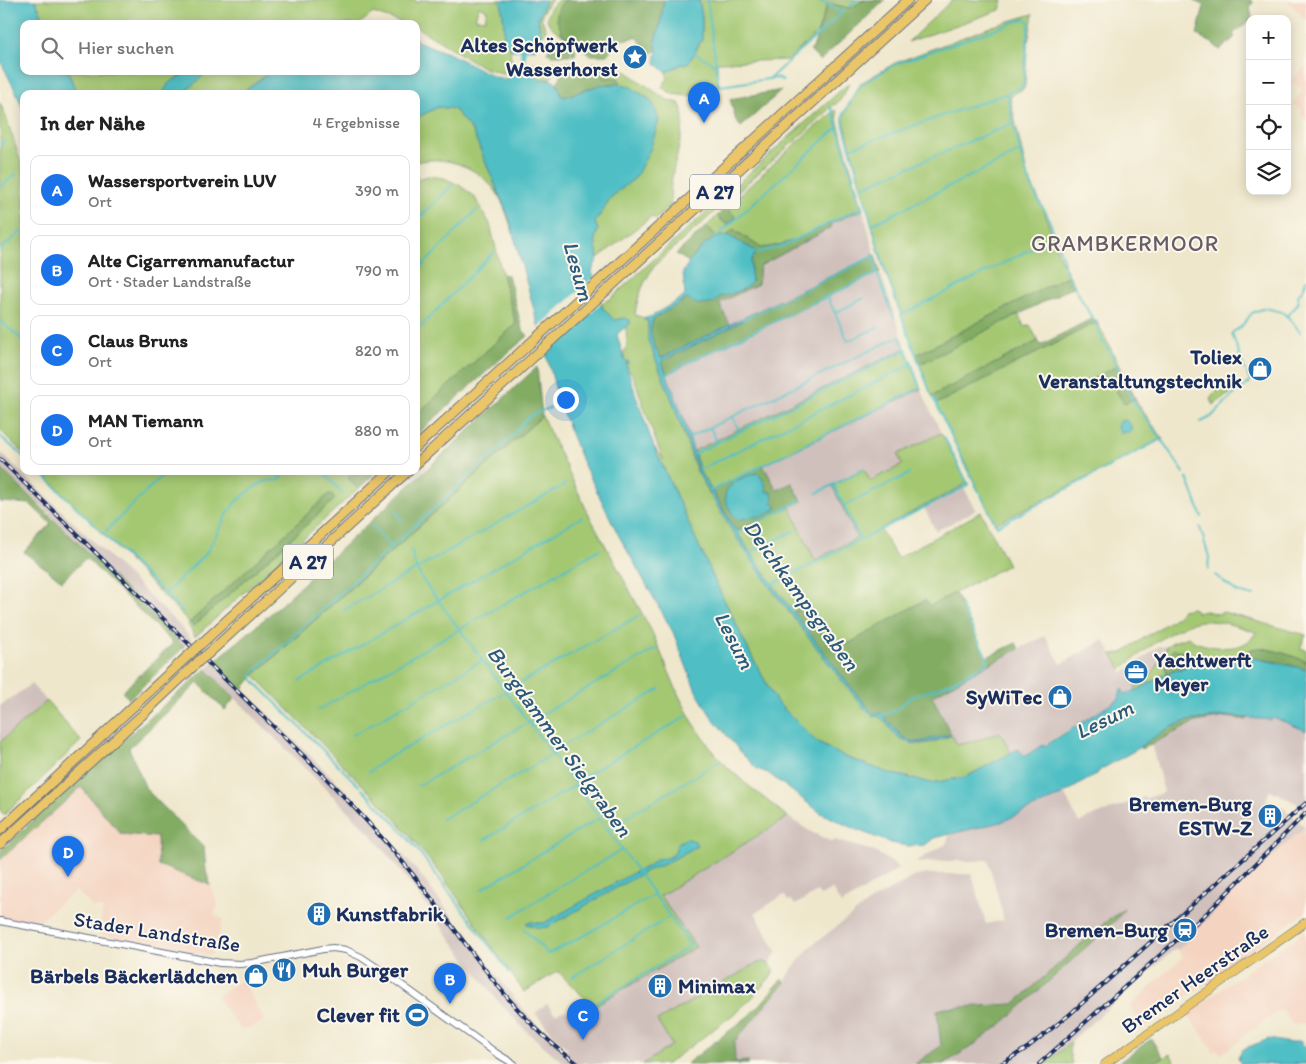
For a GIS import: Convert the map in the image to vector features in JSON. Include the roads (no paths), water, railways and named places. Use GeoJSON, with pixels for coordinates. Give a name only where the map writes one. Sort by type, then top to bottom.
{"type":"FeatureCollection","features":[{"type":"Feature","properties":{"kind":"highway","name":"A 27"},"geometry":{"type":"LineString","coordinates":[[420,443],[908,0]]}},
{"type":"Feature","properties":{"kind":"highway","name":"A 27"},"geometry":{"type":"LineString","coordinates":[[420,460],[925,0]]}},
{"type":"Feature","properties":{"kind":"highway","name":"A 27"},"geometry":{"type":"LineString","coordinates":[[0,830],[386,475]]}},
{"type":"Feature","properties":{"kind":"highway","name":"A 27"},"geometry":{"type":"LineString","coordinates":[[0,844],[404,475]]}},
{"type":"Feature","properties":{"kind":"main road","name":"Bremer Heerstraße"},"geometry":{"type":"LineString","coordinates":[[1105,1064],[1306,922]]}},
{"type":"Feature","properties":{"kind":"street","name":"Stader Landstraße"},"geometry":{"type":"LineString","coordinates":[[0,921],[229,964],[252,963],[333,948],[346,950],[361,957],[385,973],[514,1064]]}},
{"type":"Feature","properties":{"kind":"water"},"geometry":{"type":"Polygon","coordinates":[[[0,0],[35,0],[44,20],[20,20],[20,75],[70,75],[75,90],[20,90],[20,101],[0,60],[0,0]]]}},
{"type":"Feature","properties":{"kind":"water"},"geometry":{"type":"Polygon","coordinates":[[[501,0],[546,0],[538,18],[543,35],[535,44],[535,49],[511,50],[510,46],[503,40],[504,25],[501,0]]]}},
{"type":"Feature","properties":{"kind":"water"},"geometry":{"type":"Polygon","coordinates":[[[664,0],[699,0],[702,16],[702,40],[695,53],[687,64],[682,64],[666,72],[655,63],[657,50],[655,40],[660,26],[664,0]]]}},
{"type":"Feature","properties":{"kind":"water","name":"Lesum"},"geometry":{"type":"Polygon","coordinates":[[[420,42],[450,54],[495,77],[508,79],[511,74],[511,65],[535,63],[538,79],[547,79],[555,82],[562,97],[600,85],[619,84],[629,86],[652,101],[659,120],[650,150],[635,178],[610,198],[595,222],[598,230],[595,239],[598,258],[592,271],[602,307],[614,320],[624,318],[630,320],[630,324],[617,335],[625,361],[629,362],[626,364],[638,402],[654,447],[714,579],[776,701],[818,743],[845,757],[889,773],[931,783],[966,777],[1018,749],[1025,756],[1046,745],[1119,699],[1121,689],[1126,694],[1140,689],[1163,675],[1207,659],[1254,658],[1306,670],[1306,731],[1272,718],[1271,720],[1225,716],[1187,721],[1167,729],[1058,797],[1001,822],[934,838],[925,845],[908,846],[891,843],[852,828],[821,813],[768,773],[757,769],[711,716],[696,691],[673,632],[619,536],[582,461],[560,410],[509,218],[473,132],[454,109],[438,107],[420,116],[420,90],[246,90],[266,75],[420,75],[420,42]]]}},
{"type":"Feature","properties":{"kind":"water"},"geometry":{"type":"Polygon","coordinates":[[[181,75],[202,75],[187,90],[165,90],[169,83],[181,75]]]}},
{"type":"Feature","properties":{"kind":"water"},"geometry":{"type":"Polygon","coordinates":[[[728,235],[756,251],[751,264],[752,282],[734,293],[718,298],[711,304],[700,304],[687,299],[653,319],[651,329],[652,339],[661,358],[743,318],[744,320],[662,362],[683,417],[700,472],[736,531],[773,585],[869,709],[874,714],[881,713],[902,737],[912,741],[920,742],[952,735],[924,743],[910,743],[897,736],[881,718],[873,716],[867,711],[770,587],[734,534],[699,475],[648,340],[648,322],[644,318],[650,317],[685,296],[683,272],[689,262],[704,245],[715,238],[728,235]]]}},
{"type":"Feature","properties":{"kind":"water"},"geometry":{"type":"Polygon","coordinates":[[[1123,420],[1130,424],[1132,430],[1130,432],[1121,433],[1118,423],[1123,420]]]}},
{"type":"Feature","properties":{"kind":"water"},"geometry":{"type":"Polygon","coordinates":[[[758,473],[764,482],[767,492],[772,492],[773,503],[777,508],[762,515],[739,520],[735,518],[727,504],[726,492],[737,480],[758,473]]]}},
{"type":"Feature","properties":{"kind":"water"},"geometry":{"type":"Polygon","coordinates":[[[685,839],[695,841],[697,846],[665,864],[646,871],[548,927],[539,928],[527,924],[527,922],[544,923],[648,866],[656,859],[668,858],[674,854],[678,843],[685,839]]]}},
{"type":"Feature","properties":{"kind":"water"},"geometry":{"type":"Polygon","coordinates":[[[1269,1039],[1290,1043],[1300,1041],[1306,1048],[1306,1064],[1241,1064],[1238,1058],[1243,1049],[1269,1039]]]}},
{"type":"Feature","properties":{"kind":"waterway"},"geometry":{"type":"LineString","coordinates":[[707,0],[716,65]]}},
{"type":"Feature","properties":{"kind":"waterway"},"geometry":{"type":"LineString","coordinates":[[816,0],[831,6],[841,14]]}},
{"type":"Feature","properties":{"kind":"waterway"},"geometry":{"type":"LineString","coordinates":[[850,6],[857,0]]}},
{"type":"Feature","properties":{"kind":"waterway"},"geometry":{"type":"LineString","coordinates":[[769,79],[845,10]]}},
{"type":"Feature","properties":{"kind":"waterway"},"geometry":{"type":"LineString","coordinates":[[843,113],[862,84],[896,64],[1024,19],[1029,20],[1023,86],[850,148]]}},
{"type":"Feature","properties":{"kind":"waterway"},"geometry":{"type":"LineString","coordinates":[[523,43],[523,71]]}},
{"type":"Feature","properties":{"kind":"waterway"},"geometry":{"type":"LineString","coordinates":[[693,52],[716,65],[720,86],[775,78],[783,81]]}},
{"type":"Feature","properties":{"kind":"waterway"},"geometry":{"type":"LineString","coordinates":[[1007,94],[1026,173],[1039,202],[1047,214],[1064,262],[1064,268],[1097,327],[1133,401],[1184,473]]}},
{"type":"Feature","properties":{"kind":"waterway"},"geometry":{"type":"LineString","coordinates":[[831,107],[835,115]]}},
{"type":"Feature","properties":{"kind":"waterway"},"geometry":{"type":"LineString","coordinates":[[844,113],[844,127],[886,272],[930,392]]}},
{"type":"Feature","properties":{"kind":"waterway"},"geometry":{"type":"LineString","coordinates":[[834,116],[862,211]]}},
{"type":"Feature","properties":{"kind":"waterway"},"geometry":{"type":"LineString","coordinates":[[862,187],[1013,123]]}},
{"type":"Feature","properties":{"kind":"waterway"},"geometry":{"type":"LineString","coordinates":[[717,237],[837,128]]}},
{"type":"Feature","properties":{"kind":"waterway"},"geometry":{"type":"LineString","coordinates":[[0,145],[4,141]]}},
{"type":"Feature","properties":{"kind":"waterway"},"geometry":{"type":"LineString","coordinates":[[873,224],[1021,151]]}},
{"type":"Feature","properties":{"kind":"waterway"},"geometry":{"type":"LineString","coordinates":[[0,187],[16,174]]}},
{"type":"Feature","properties":{"kind":"waterway"},"geometry":{"type":"LineString","coordinates":[[420,217],[452,185]]}},
{"type":"Feature","properties":{"kind":"waterway"},"geometry":{"type":"LineString","coordinates":[[755,253],[789,243],[861,209]]}},
{"type":"Feature","properties":{"kind":"waterway"},"geometry":{"type":"LineString","coordinates":[[420,268],[477,210]]}},
{"type":"Feature","properties":{"kind":"waterway"},"geometry":{"type":"LineString","coordinates":[[0,250],[20,232]]}},
{"type":"Feature","properties":{"kind":"waterway"},"geometry":{"type":"LineString","coordinates":[[901,315],[1055,237]]}},
{"type":"Feature","properties":{"kind":"waterway"},"geometry":{"type":"LineString","coordinates":[[420,327],[494,252]]}},
{"type":"Feature","properties":{"kind":"waterway"},"geometry":{"type":"LineString","coordinates":[[742,320],[874,256],[873,253]]}},
{"type":"Feature","properties":{"kind":"waterway"},"geometry":{"type":"LineString","coordinates":[[874,257],[877,273],[894,318]]}},
{"type":"Feature","properties":{"kind":"waterway"},"geometry":{"type":"LineString","coordinates":[[666,375],[684,364],[877,273]]}},
{"type":"Feature","properties":{"kind":"waterway"},"geometry":{"type":"LineString","coordinates":[[1287,316],[1297,305],[1298,296],[1306,280]]}},
{"type":"Feature","properties":{"kind":"waterway"},"geometry":{"type":"LineString","coordinates":[[827,296],[848,341],[878,327]]}},
{"type":"Feature","properties":{"kind":"waterway"},"geometry":{"type":"LineString","coordinates":[[835,313],[864,298]]}},
{"type":"Feature","properties":{"kind":"waterway"},"geometry":{"type":"LineString","coordinates":[[1245,370],[1232,334],[1241,327],[1252,313],[1265,308],[1282,312],[1300,332]]}},
{"type":"Feature","properties":{"kind":"waterway","name":"Burgdammer Sielgraben"},"geometry":{"type":"LineString","coordinates":[[0,321],[20,338]]}},
{"type":"Feature","properties":{"kind":"waterway"},"geometry":{"type":"LineString","coordinates":[[688,438],[898,337],[912,364],[919,385],[919,388],[916,390],[710,491]]}},
{"type":"Feature","properties":{"kind":"waterway"},"geometry":{"type":"LineString","coordinates":[[694,454],[905,350]]}},
{"type":"Feature","properties":{"kind":"waterway"},"geometry":{"type":"LineString","coordinates":[[699,470],[912,364]]}},
{"type":"Feature","properties":{"kind":"waterway"},"geometry":{"type":"LineString","coordinates":[[1201,422],[1211,417],[1232,396],[1249,383],[1247,373]]}},
{"type":"Feature","properties":{"kind":"waterway"},"geometry":{"type":"LineString","coordinates":[[933,397],[967,469],[997,526],[1161,439]]}},
{"type":"Feature","properties":{"kind":"waterway"},"geometry":{"type":"LineString","coordinates":[[359,786],[253,680],[253,673],[499,449],[529,417],[550,408]]}},
{"type":"Feature","properties":{"kind":"waterway"},"geometry":{"type":"LineString","coordinates":[[732,416],[739,430]]}},
{"type":"Feature","properties":{"kind":"waterway"},"geometry":{"type":"LineString","coordinates":[[710,428],[717,441]]}},
{"type":"Feature","properties":{"kind":"waterway"},"geometry":{"type":"LineString","coordinates":[[0,436],[20,454]]}},
{"type":"Feature","properties":{"kind":"waterway"},"geometry":{"type":"LineString","coordinates":[[771,585],[967,486],[968,484],[944,437]]}},
{"type":"Feature","properties":{"kind":"waterway"},"geometry":{"type":"LineString","coordinates":[[817,493],[862,470]]}},
{"type":"Feature","properties":{"kind":"waterway"},"geometry":{"type":"LineString","coordinates":[[844,506],[909,474]]}},
{"type":"Feature","properties":{"kind":"waterway"},"geometry":{"type":"LineString","coordinates":[[43,475],[69,500]]}},
{"type":"Feature","properties":{"kind":"waterway"},"geometry":{"type":"LineString","coordinates":[[106,531],[163,475]]}},
{"type":"Feature","properties":{"kind":"waterway"},"geometry":{"type":"LineString","coordinates":[[72,503],[165,594],[207,552],[235,503],[253,488],[266,481],[279,480],[283,475]]}},
{"type":"Feature","properties":{"kind":"waterway"},"geometry":{"type":"LineString","coordinates":[[326,475],[343,494]]}},
{"type":"Feature","properties":{"kind":"waterway"},"geometry":{"type":"LineString","coordinates":[[1187,478],[1202,517]]}},
{"type":"Feature","properties":{"kind":"waterway"},"geometry":{"type":"LineString","coordinates":[[344,610],[566,484]]}},
{"type":"Feature","properties":{"kind":"waterway"},"geometry":{"type":"LineString","coordinates":[[834,485],[860,539]]}},
{"type":"Feature","properties":{"kind":"waterway"},"geometry":{"type":"LineString","coordinates":[[736,533],[800,501]]}},
{"type":"Feature","properties":{"kind":"waterway","name":"Burgdammer Sielgraben"},"geometry":{"type":"LineString","coordinates":[[396,510],[402,521]]}},
{"type":"Feature","properties":{"kind":"waterway","name":"Burgdammer Sielgraben"},"geometry":{"type":"LineString","coordinates":[[300,681],[582,517]]}},
{"type":"Feature","properties":{"kind":"waterway"},"geometry":{"type":"LineString","coordinates":[[372,526],[391,547]]}},
{"type":"Feature","properties":{"kind":"waterway"},"geometry":{"type":"LineString","coordinates":[[1200,527],[1209,557],[1208,569]]}},
{"type":"Feature","properties":{"kind":"waterway"},"geometry":{"type":"LineString","coordinates":[[749,553],[794,531]]}},
{"type":"Feature","properties":{"kind":"waterway","name":"Burgdammer Sielgraben"},"geometry":{"type":"LineString","coordinates":[[318,710],[600,549]]}},
{"type":"Feature","properties":{"kind":"waterway","name":"Burgdammer Sielgraben"},"geometry":{"type":"LineString","coordinates":[[411,550],[416,568],[422,579],[580,791],[691,946],[597,1002]]}},
{"type":"Feature","properties":{"kind":"waterway"},"geometry":{"type":"LineString","coordinates":[[1215,575],[1237,592],[1254,596]]}},
{"type":"Feature","properties":{"kind":"waterway"},"geometry":{"type":"LineString","coordinates":[[165,594],[183,612]]}},
{"type":"Feature","properties":{"kind":"waterway","name":"Deichkampsgraben"},"geometry":{"type":"LineString","coordinates":[[881,715],[892,712],[902,706],[909,698],[945,685],[988,662],[961,606]]}},
{"type":"Feature","properties":{"kind":"waterway","name":"Burgdammer Sielgraben"},"geometry":{"type":"LineString","coordinates":[[369,772],[385,760],[640,615]]}},
{"type":"Feature","properties":{"kind":"waterway"},"geometry":{"type":"LineString","coordinates":[[418,786],[657,648]]}},
{"type":"Feature","properties":{"kind":"waterway"},"geometry":{"type":"LineString","coordinates":[[353,735],[483,660]]}},
{"type":"Feature","properties":{"kind":"waterway"},"geometry":{"type":"LineString","coordinates":[[552,752],[660,689]]}},
{"type":"Feature","properties":{"kind":"waterway"},"geometry":{"type":"LineString","coordinates":[[574,782],[687,716]]}},
{"type":"Feature","properties":{"kind":"waterway"},"geometry":{"type":"LineString","coordinates":[[441,820],[553,754]]}},
{"type":"Feature","properties":{"kind":"waterway"},"geometry":{"type":"LineString","coordinates":[[608,830],[719,762]]}},
{"type":"Feature","properties":{"kind":"waterway"},"geometry":{"type":"LineString","coordinates":[[484,840],[576,785]]}},
{"type":"Feature","properties":{"kind":"waterway"},"geometry":{"type":"LineString","coordinates":[[362,789],[417,849],[510,973]]}},
{"type":"Feature","properties":{"kind":"waterway"},"geometry":{"type":"LineString","coordinates":[[482,889],[599,818]]}},
{"type":"Feature","properties":{"kind":"waterway"},"geometry":{"type":"LineString","coordinates":[[511,917],[622,850]]}},
{"type":"Feature","properties":{"kind":"waterway"},"geometry":{"type":"LineString","coordinates":[[524,929],[548,954],[587,934],[653,895]]}},
{"type":"Feature","properties":{"kind":"waterway"},"geometry":{"type":"LineString","coordinates":[[571,978],[669,917]]}},
{"type":"Feature","properties":{"kind":"railway"},"geometry":{"type":"LineString","coordinates":[[0,459],[338,790],[410,871],[475,957],[513,1003],[555,1046],[578,1064]]}},
{"type":"Feature","properties":{"kind":"railway"},"geometry":{"type":"LineString","coordinates":[[1001,1064],[1027,1048],[1069,1015],[1306,803]]}},
{"type":"Feature","properties":{"kind":"railway"},"geometry":{"type":"LineString","coordinates":[[1039,1064],[1210,910],[1306,813]]}},
{"type":"Feature","properties":{"kind":"place","name":"Altes Schöpfwerk Wasserhorst"},"geometry":{"type":"Point","coordinates":[635,57]}},
{"type":"Feature","properties":{"kind":"place","name":"Wassersportverein LUV"},"geometry":{"type":"Point","coordinates":[704,123]}},
{"type":"Feature","properties":{"kind":"place","name":"Toliex Veranstaltungstechnik"},"geometry":{"type":"Point","coordinates":[1260,369]}},
{"type":"Feature","properties":{"kind":"place","name":"Yachtwerft Meyer"},"geometry":{"type":"Point","coordinates":[1136,672]}},
{"type":"Feature","properties":{"kind":"place","name":"SyWiTec"},"geometry":{"type":"Point","coordinates":[1060,697]}},
{"type":"Feature","properties":{"kind":"place","name":"Bremen-Burg ESTW-Z"},"geometry":{"type":"Point","coordinates":[1270,816]}},
{"type":"Feature","properties":{"kind":"place","name":"MAN Tiemann"},"geometry":{"type":"Point","coordinates":[68,877]}},
{"type":"Feature","properties":{"kind":"place","name":"Kunstfabrik"},"geometry":{"type":"Point","coordinates":[319,914]}},
{"type":"Feature","properties":{"kind":"place","name":"Bremen-Burg"},"geometry":{"type":"Point","coordinates":[1185,930]}},
{"type":"Feature","properties":{"kind":"place","name":"Muh Burger"},"geometry":{"type":"Point","coordinates":[284,970]}},
{"type":"Feature","properties":{"kind":"place","name":"Bärbels Bäckerlädchen"},"geometry":{"type":"Point","coordinates":[256,976]}},
{"type":"Feature","properties":{"kind":"place","name":"Minimax"},"geometry":{"type":"Point","coordinates":[660,986]}},
{"type":"Feature","properties":{"kind":"place","name":"Alte Cigarrenmanufactur"},"geometry":{"type":"Point","coordinates":[450,1004]}},
{"type":"Feature","properties":{"kind":"place","name":"Clever fit"},"geometry":{"type":"Point","coordinates":[417,1015]}},
{"type":"Feature","properties":{"kind":"place","name":"Claus Bruns"},"geometry":{"type":"Point","coordinates":[583,1040]}},
{"type":"Feature","properties":{"kind":"district","name":"GRAMBKERMOOR"},"geometry":{"type":"Point","coordinates":[1125,243]}}]}
